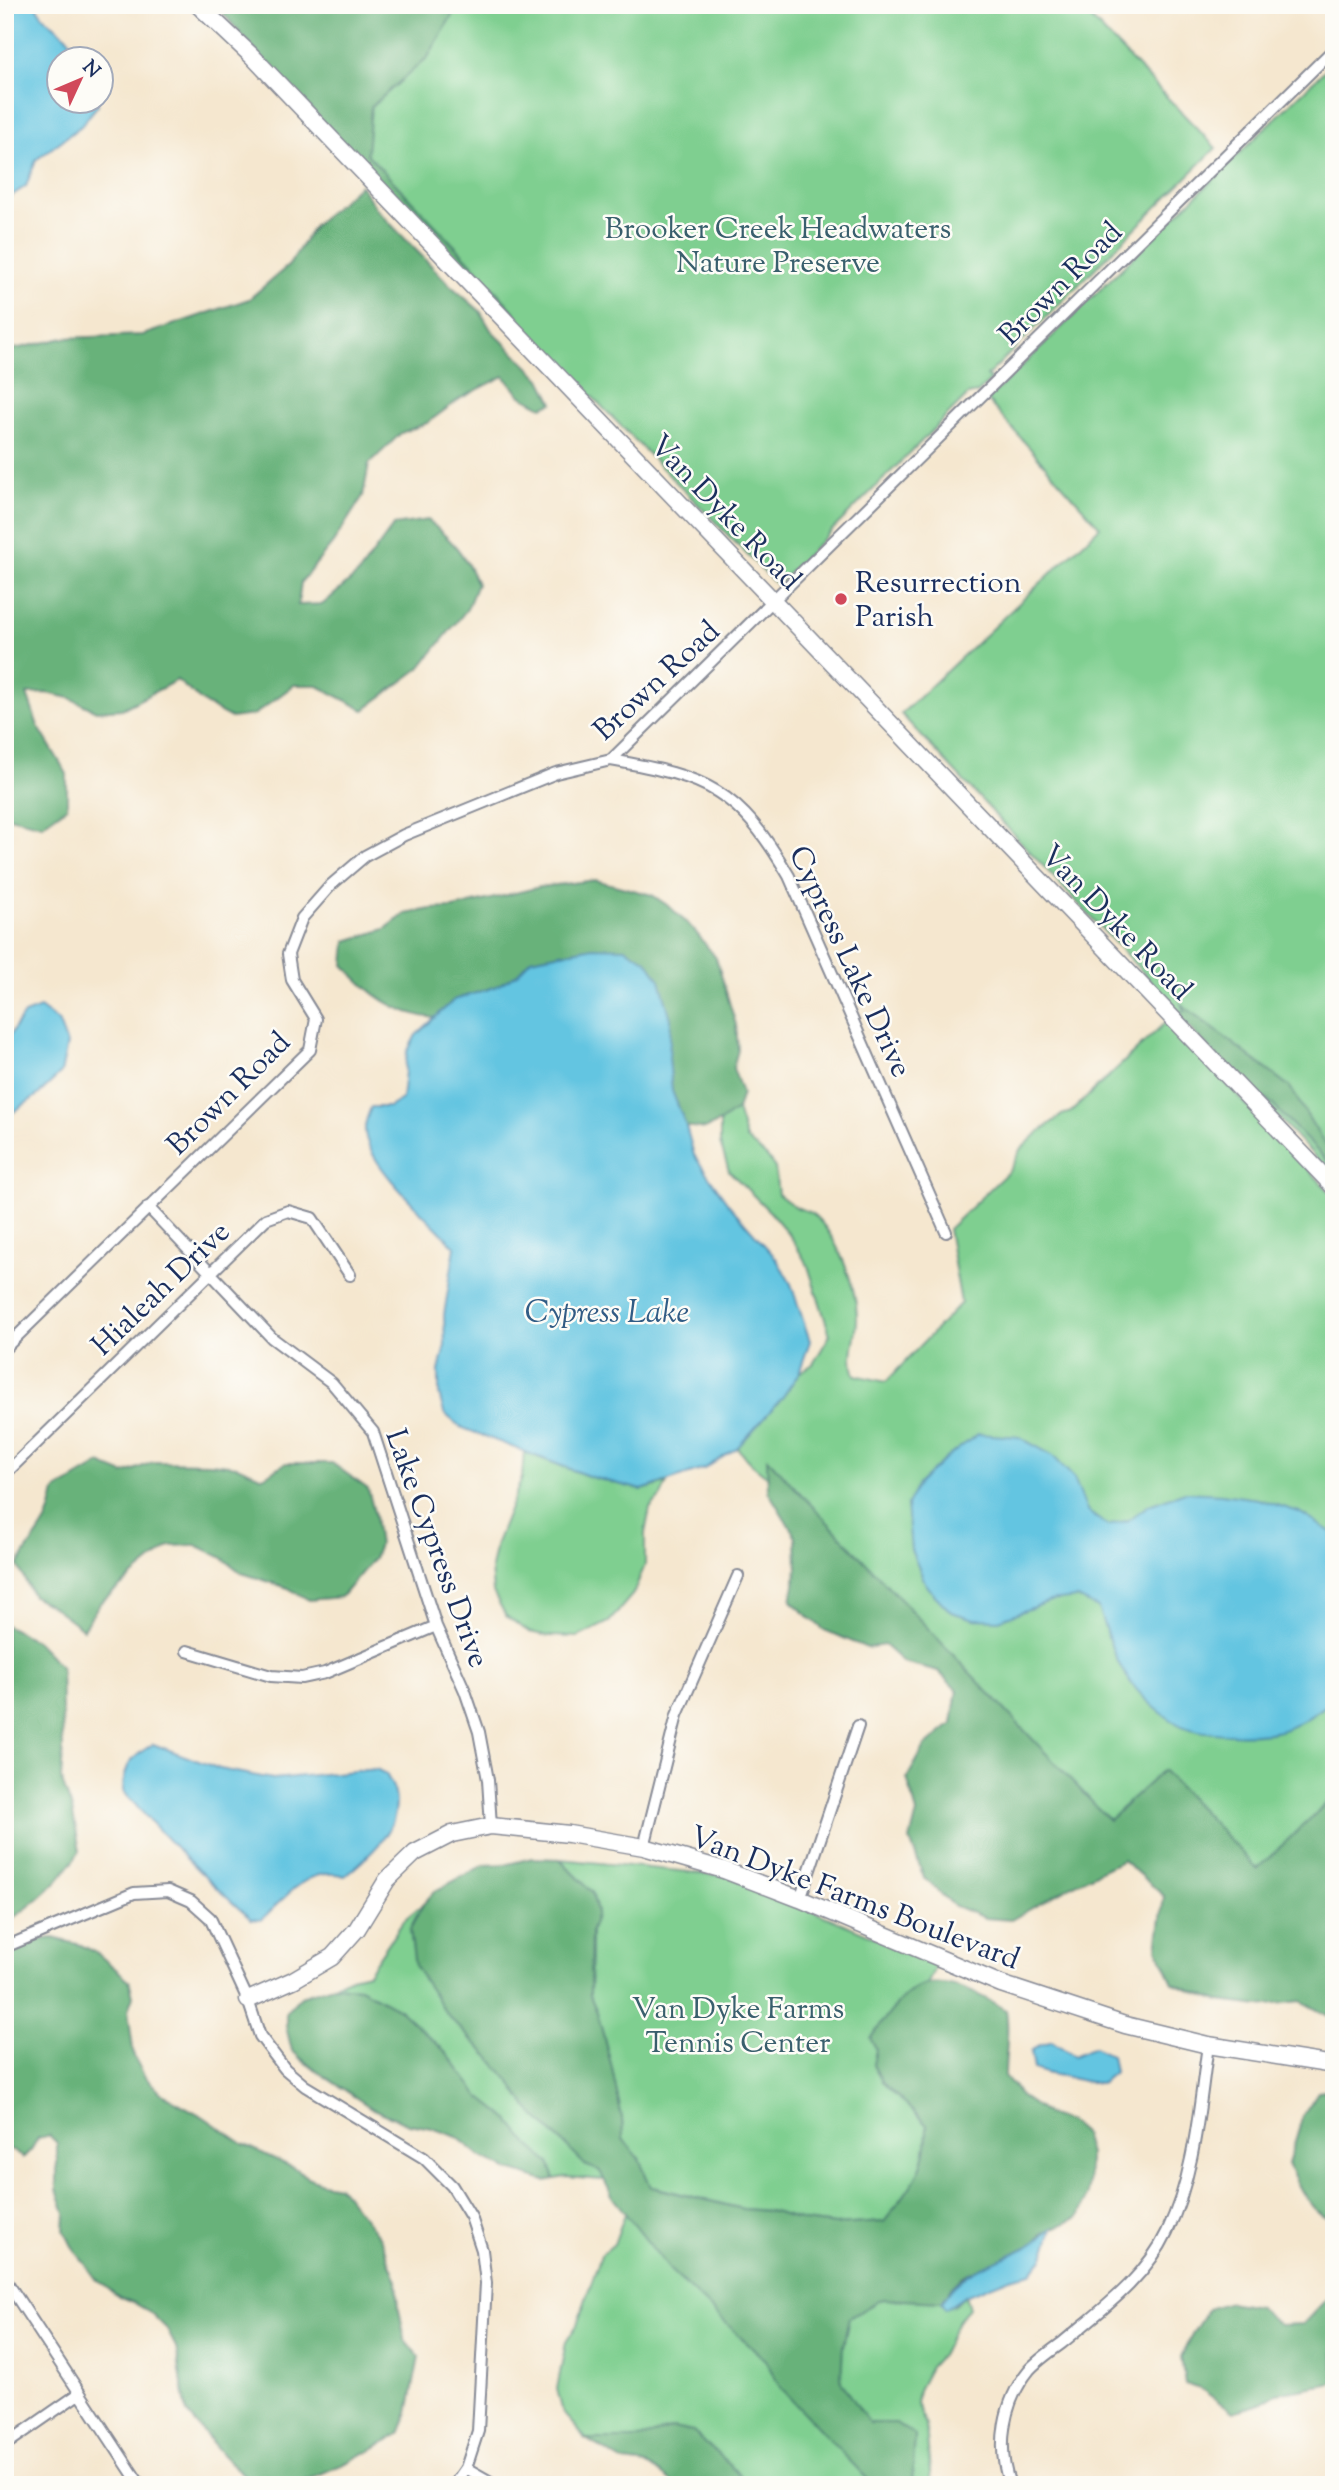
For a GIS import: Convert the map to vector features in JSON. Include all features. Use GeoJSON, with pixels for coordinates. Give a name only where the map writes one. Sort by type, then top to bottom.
{"type":"FeatureCollection","features":[{"type":"Feature","properties":{"kind":"main road","name":"Van Dyke Road"},"geometry":{"type":"LineString","coordinates":[[198,5],[252,56],[1334,1187]]}},
{"type":"Feature","properties":{"kind":"main road","name":"Van Dyke Road"},"geometry":{"type":"LineString","coordinates":[[209,5],[252,56]]}},
{"type":"Feature","properties":{"kind":"main road","name":"Van Dyke Farms Boulevard"},"geometry":{"type":"LineString","coordinates":[[248,2000],[293,1980],[332,1957],[357,1929],[387,1880],[415,1853],[452,1834],[491,1826],[569,1834],[644,1847],[724,1870],[800,1899],[1001,1984],[1125,2025],[1208,2045],[1334,2065]]}},
{"type":"Feature","properties":{"kind":"street","name":"Brown Road"},"geometry":{"type":"LineString","coordinates":[[5,1348],[310,1050],[316,1019],[292,980],[288,954],[302,918],[331,885],[365,856],[404,835],[556,774],[611,760],[1334,49]]}},
{"type":"Feature","properties":{"kind":"street","name":"Cypress Lake Drive"},"geometry":{"type":"LineString","coordinates":[[611,760],[669,771],[717,790],[738,806],[769,842],[789,877],[946,1231]]}},
{"type":"Feature","properties":{"kind":"street","name":"Lake Cypress Drive"},"geometry":{"type":"LineString","coordinates":[[148,1207],[272,1338],[332,1383],[373,1432],[436,1626],[466,1691],[479,1732],[488,1780],[491,1826]]}},
{"type":"Feature","properties":{"kind":"street","name":"Hialeah Drive"},"geometry":{"type":"LineString","coordinates":[[5,1474],[266,1219],[288,1211],[312,1218],[350,1275]]}},
{"type":"Feature","properties":{"kind":"street"},"geometry":{"type":"LineString","coordinates":[[644,1847],[677,1715],[737,1576]]}},
{"type":"Feature","properties":{"kind":"street"},"geometry":{"type":"LineString","coordinates":[[187,1651],[271,1676],[302,1678],[325,1673],[436,1626]]}},
{"type":"Feature","properties":{"kind":"street"},"geometry":{"type":"LineString","coordinates":[[800,1899],[858,1726]]}},
{"type":"Feature","properties":{"kind":"street"},"geometry":{"type":"LineString","coordinates":[[5,1947],[134,1893],[168,1891],[191,1901],[210,1918],[248,2000],[260,2036],[285,2069],[305,2086],[424,2158],[452,2186],[471,2217],[482,2250],[486,2284],[478,2431],[466,2468],[454,2485]]}},
{"type":"Feature","properties":{"kind":"street"},"geometry":{"type":"LineString","coordinates":[[1010,2485],[1004,2467],[1003,2424],[1013,2395],[1030,2369],[1123,2291],[1146,2265],[1167,2232],[1189,2171],[1208,2045]]}},
{"type":"Feature","properties":{"kind":"street"},"geometry":{"type":"LineString","coordinates":[[5,2279],[140,2485]]}},
{"type":"Feature","properties":{"kind":"street"},"geometry":{"type":"LineString","coordinates":[[5,2445],[80,2393]]}},
{"type":"Feature","properties":{"kind":"street"},"geometry":{"type":"LineString","coordinates":[[466,2468],[496,2485]]}},
{"type":"Feature","properties":{"kind":"green space"},"geometry":{"type":"Polygon","coordinates":[[[216,5],[458,5],[428,57],[371,107],[367,154],[517,315],[510,317],[256,52],[216,5]]]}},
{"type":"Feature","properties":{"kind":"green space","name":"Brooker Creek Headwaters Nature Preserve"},"geometry":{"type":"Polygon","coordinates":[[[218,5],[1078,5],[1216,148],[987,376],[991,380],[977,393],[968,395],[777,585],[567,371],[218,5]]]}},
{"type":"Feature","properties":{"kind":"green space"},"geometry":{"type":"Polygon","coordinates":[[[1334,61],[1334,1177],[901,714],[1100,527],[987,400],[1334,61]]]}},
{"type":"Feature","properties":{"kind":"green space"},"geometry":{"type":"Polygon","coordinates":[[[360,185],[379,212],[450,285],[480,311],[491,330],[541,379],[553,403],[542,407],[521,396],[504,376],[461,398],[427,423],[401,433],[369,464],[363,496],[333,543],[301,582],[298,605],[323,604],[358,574],[394,525],[428,520],[457,548],[477,584],[467,609],[420,668],[364,710],[316,685],[294,685],[254,715],[231,718],[205,704],[177,680],[122,709],[96,711],[70,698],[46,693],[27,694],[38,726],[67,774],[67,807],[42,825],[5,816],[5,351],[64,338],[143,335],[249,299],[289,265],[314,226],[360,185]]]}},
{"type":"Feature","properties":{"kind":"green space"},"geometry":{"type":"Polygon","coordinates":[[[595,880],[652,895],[670,907],[694,930],[716,958],[736,1025],[738,1050],[733,1068],[742,1093],[737,1110],[720,1122],[705,1129],[686,1126],[672,1091],[669,1058],[593,947],[531,959],[517,974],[495,987],[454,1000],[435,1018],[408,1012],[384,1001],[344,965],[346,941],[385,929],[405,914],[453,908],[540,887],[595,880]]]}},
{"type":"Feature","properties":{"kind":"green space"},"geometry":{"type":"Polygon","coordinates":[[[602,890],[621,895],[662,921],[688,946],[706,972],[716,999],[723,1056],[729,1079],[738,1096],[737,1110],[746,1139],[767,1157],[775,1168],[778,1194],[815,1216],[831,1236],[844,1262],[856,1304],[857,1323],[852,1352],[855,1375],[886,1382],[961,1303],[948,1229],[1010,1170],[1020,1150],[1039,1132],[1062,1115],[1071,1112],[1167,1021],[1334,1196],[1334,2010],[1306,1997],[1278,1992],[1250,1992],[1220,1997],[1189,1979],[1168,1943],[1164,1896],[1123,1860],[1052,1869],[1015,1905],[990,1907],[934,1870],[927,1830],[931,1798],[930,1761],[952,1724],[957,1690],[938,1671],[910,1653],[897,1631],[862,1626],[823,1604],[805,1581],[812,1529],[782,1488],[755,1467],[737,1448],[782,1398],[799,1373],[813,1364],[830,1335],[808,1266],[791,1237],[729,1171],[720,1143],[720,1122],[709,1102],[670,966],[650,946],[629,933],[606,925],[586,925],[548,933],[405,1004],[363,978],[351,965],[352,950],[367,939],[380,935],[401,939],[430,952],[442,951],[450,947],[475,923],[508,922],[559,892],[602,890]]]}},
{"type":"Feature","properties":{"kind":"green space"},"geometry":{"type":"Polygon","coordinates":[[[1181,1004],[1290,1087],[1319,1135],[1334,1154],[1334,1168],[1266,1098],[1261,1103],[1179,1017],[1184,1011],[1181,1004]]]}},
{"type":"Feature","properties":{"kind":"green space"},"geometry":{"type":"Polygon","coordinates":[[[524,1452],[591,1477],[642,1490],[667,1483],[661,1496],[650,1508],[645,1533],[645,1565],[633,1594],[609,1622],[578,1637],[529,1632],[506,1616],[493,1592],[491,1568],[496,1543],[522,1478],[524,1452]]]}},
{"type":"Feature","properties":{"kind":"green space"},"geometry":{"type":"Polygon","coordinates":[[[767,1458],[1109,1820],[1163,1770],[1257,1869],[1334,1796],[1334,2019],[1301,2001],[1260,2006],[1219,2001],[1173,1983],[1157,1948],[1164,1896],[1123,1860],[1011,1920],[985,1918],[953,1905],[924,1878],[910,1840],[917,1813],[907,1778],[925,1746],[952,1724],[957,1690],[938,1671],[903,1662],[884,1645],[867,1648],[824,1630],[791,1601],[797,1568],[796,1537],[768,1491],[767,1458]]]}},
{"type":"Feature","properties":{"kind":"green space"},"geometry":{"type":"Polygon","coordinates":[[[153,1462],[237,1466],[263,1477],[286,1463],[332,1463],[368,1489],[379,1545],[374,1558],[341,1597],[309,1600],[288,1588],[242,1573],[221,1557],[196,1545],[170,1546],[100,1603],[83,1629],[52,1606],[33,1596],[18,1566],[47,1519],[55,1491],[100,1464],[124,1474],[153,1462]]]}},
{"type":"Feature","properties":{"kind":"green space"},"geometry":{"type":"Polygon","coordinates":[[[5,1625],[35,1640],[61,1667],[61,1779],[72,1809],[80,1851],[47,1892],[5,1923],[5,1625]]]}},
{"type":"Feature","properties":{"kind":"green space"},"geometry":{"type":"Polygon","coordinates":[[[532,1858],[560,1859],[592,1892],[597,1913],[591,1930],[590,1996],[611,2064],[622,2118],[623,2139],[639,2159],[651,2187],[743,2209],[769,2211],[804,2221],[835,2225],[884,2222],[910,2188],[921,2167],[927,2141],[927,2125],[883,2083],[873,2065],[876,2049],[870,2038],[905,1996],[916,1988],[929,1984],[956,1986],[1006,2010],[1005,2076],[1022,2097],[1047,2114],[1070,2122],[1083,2133],[1089,2154],[1088,2194],[1079,2217],[1043,2233],[1034,2244],[963,2276],[941,2302],[882,2299],[849,2318],[843,2347],[841,2381],[869,2423],[896,2423],[915,2436],[912,2485],[873,2485],[781,2389],[766,2361],[670,2270],[613,2198],[600,2171],[585,2165],[526,2106],[490,2058],[448,2016],[415,1967],[410,1929],[423,1904],[435,1891],[484,1865],[508,1864],[532,1858]]]}},
{"type":"Feature","properties":{"kind":"green space","name":"Van Dyke Farms Tennis Center"},"geometry":{"type":"Polygon","coordinates":[[[560,1859],[729,1876],[937,1963],[928,1983],[907,1994],[877,2049],[873,2065],[883,2083],[927,2125],[925,2155],[921,2167],[910,2188],[885,2222],[835,2225],[804,2221],[654,2187],[674,2203],[1013,2253],[963,2276],[954,2305],[965,2296],[969,2308],[959,2319],[942,2354],[930,2367],[918,2390],[916,2403],[926,2425],[931,2485],[703,2485],[610,2439],[586,2439],[563,2413],[557,2389],[566,2342],[577,2325],[601,2255],[614,2244],[626,2211],[624,2202],[601,2173],[605,2180],[565,2177],[555,2179],[548,2163],[323,2072],[304,2062],[292,2047],[286,2012],[310,1998],[375,1997],[360,1988],[333,1986],[351,1977],[368,1973],[405,1919],[423,1904],[410,1929],[413,1950],[640,2159],[623,2139],[622,2118],[611,2064],[590,1996],[591,1930],[597,1913],[592,1892],[560,1859]]]}},
{"type":"Feature","properties":{"kind":"green space"},"geometry":{"type":"Polygon","coordinates":[[[53,1938],[81,1945],[97,1953],[129,1980],[133,1996],[128,2010],[134,2057],[145,2077],[162,2094],[204,2117],[243,2144],[308,2177],[339,2186],[380,2238],[397,2281],[405,2340],[419,2357],[408,2413],[400,2434],[348,2462],[295,2485],[256,2485],[229,2462],[187,2413],[176,2347],[166,2328],[150,2312],[119,2297],[97,2280],[72,2246],[64,2230],[65,2213],[57,2189],[57,2143],[49,2135],[38,2138],[23,2158],[5,2146],[5,1957],[37,1940],[53,1938]]]}},
{"type":"Feature","properties":{"kind":"green space"},"geometry":{"type":"Polygon","coordinates":[[[333,1986],[360,1988],[399,2009],[446,2052],[480,2097],[508,2119],[529,2145],[549,2163],[555,2179],[545,2181],[509,2170],[483,2158],[457,2137],[432,2128],[409,2124],[373,2109],[292,2051],[286,2026],[286,2012],[301,1996],[333,1986]]]}},
{"type":"Feature","properties":{"kind":"green space"},"geometry":{"type":"Polygon","coordinates":[[[1334,2090],[1334,2220],[1318,2212],[1312,2205],[1288,2164],[1303,2115],[1318,2092],[1334,2090]]]}},
{"type":"Feature","properties":{"kind":"green space"},"geometry":{"type":"Polygon","coordinates":[[[1334,2291],[1334,2383],[1277,2393],[1257,2405],[1233,2412],[1201,2389],[1185,2384],[1181,2357],[1208,2309],[1229,2302],[1258,2307],[1280,2325],[1303,2324],[1334,2291]]]}},
{"type":"Feature","properties":{"kind":"green space"},"geometry":{"type":"Polygon","coordinates":[[[673,2428],[693,2432],[748,2485],[676,2485],[648,2465],[624,2462],[586,2439],[636,2439],[673,2428]]]}},
{"type":"Feature","properties":{"kind":"water"},"geometry":{"type":"Polygon","coordinates":[[[5,5],[35,5],[75,46],[46,46],[46,116],[89,116],[81,126],[36,160],[26,186],[5,200],[5,5]]]}},
{"type":"Feature","properties":{"kind":"water","name":"Cypress Lake"},"geometry":{"type":"Polygon","coordinates":[[[593,947],[625,948],[647,961],[660,980],[671,1019],[669,1058],[672,1091],[694,1155],[729,1205],[776,1258],[791,1284],[810,1341],[799,1373],[782,1398],[737,1448],[704,1469],[642,1490],[591,1477],[460,1427],[444,1413],[439,1394],[439,1371],[445,1345],[444,1315],[455,1247],[387,1174],[367,1142],[365,1128],[371,1107],[389,1107],[402,1099],[407,1052],[416,1035],[454,1000],[495,987],[517,974],[531,959],[593,947]]]}},
{"type":"Feature","properties":{"kind":"water"},"geometry":{"type":"Polygon","coordinates":[[[40,1008],[58,1021],[67,1044],[61,1073],[39,1094],[5,1118],[5,1042],[24,1014],[40,1008]]]}},
{"type":"Feature","properties":{"kind":"water"},"geometry":{"type":"Polygon","coordinates":[[[978,1434],[1019,1437],[1052,1455],[1074,1478],[1087,1511],[1108,1526],[1128,1520],[1149,1505],[1185,1492],[1258,1499],[1299,1512],[1334,1534],[1334,1700],[1303,1721],[1283,1730],[1245,1734],[1200,1731],[1171,1720],[1137,1690],[1118,1661],[1098,1608],[1078,1598],[1050,1601],[999,1620],[974,1619],[951,1612],[927,1587],[911,1550],[907,1505],[918,1484],[978,1434]]]}},
{"type":"Feature","properties":{"kind":"water"},"geometry":{"type":"Polygon","coordinates":[[[153,1744],[220,1769],[273,1779],[376,1769],[386,1774],[394,1789],[394,1819],[382,1841],[345,1876],[320,1875],[309,1879],[298,1885],[261,1920],[251,1919],[185,1857],[123,1791],[125,1774],[130,1763],[153,1744]]]}},
{"type":"Feature","properties":{"kind":"water"},"geometry":{"type":"Polygon","coordinates":[[[1052,2041],[1074,2056],[1094,2047],[1111,2055],[1114,2072],[1101,2083],[1096,2083],[1034,2069],[1031,2051],[1052,2041]]]}},
{"type":"Feature","properties":{"kind":"water"},"geometry":{"type":"Polygon","coordinates":[[[1053,2228],[1044,2257],[1031,2273],[1010,2278],[965,2296],[945,2309],[941,2302],[960,2281],[982,2267],[1031,2245],[1053,2228]]]}},
{"type":"Feature","properties":{"kind":"place","name":"Resurrection Parish"},"geometry":{"type":"Point","coordinates":[841,599]}}]}
